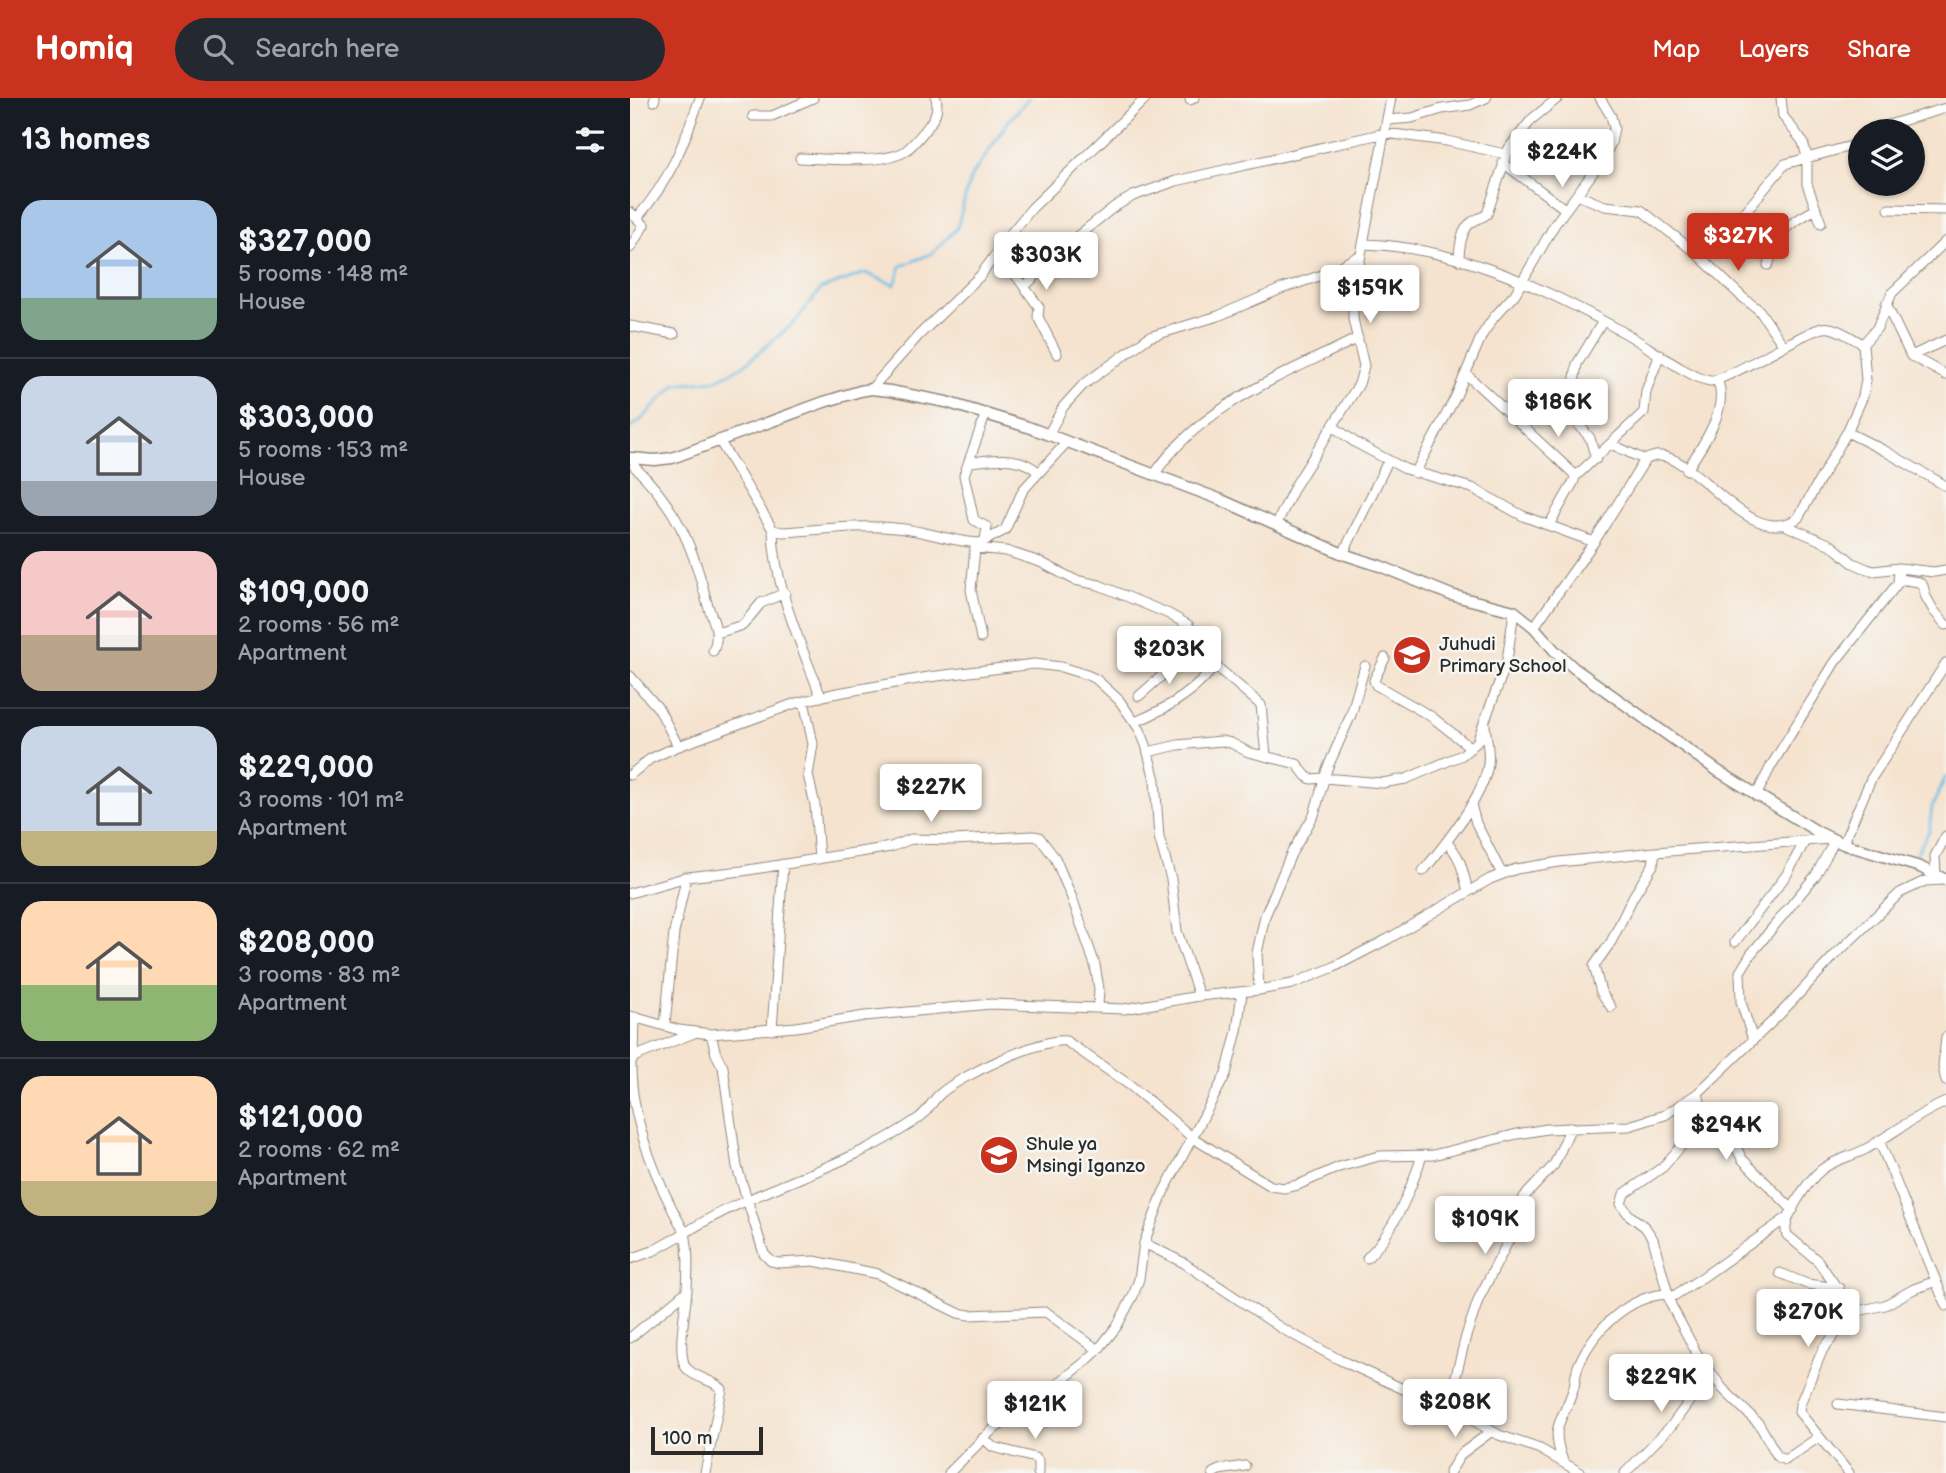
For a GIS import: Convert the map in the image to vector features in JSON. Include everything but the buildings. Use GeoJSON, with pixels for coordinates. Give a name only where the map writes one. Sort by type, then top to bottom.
{"type":"FeatureCollection","features":[{"type":"Feature","properties":{"kind":"street"},"geometry":{"type":"LineString","coordinates":[[630,248],[644,225],[633,215],[657,194],[675,163],[690,132],[700,98]]}},
{"type":"Feature","properties":{"kind":"street"},"geometry":{"type":"LineString","coordinates":[[753,116],[772,116],[813,98]]}},
{"type":"Feature","properties":{"kind":"street"},"geometry":{"type":"LineString","coordinates":[[800,158],[875,159],[896,155],[912,145],[929,125],[937,110],[936,98]]}},
{"type":"Feature","properties":{"kind":"street"},"geometry":{"type":"LineString","coordinates":[[872,388],[919,335],[980,276],[1032,208],[1146,98]]}},
{"type":"Feature","properties":{"kind":"street"},"geometry":{"type":"LineString","coordinates":[[1277,523],[1295,486],[1334,427],[1363,373],[1364,359],[1352,308],[1391,98]]}},
{"type":"Feature","properties":{"kind":"street"},"geometry":{"type":"LineString","coordinates":[[1388,120],[1412,118],[1442,109],[1470,105],[1486,98]]}},
{"type":"Feature","properties":{"kind":"street"},"geometry":{"type":"LineString","coordinates":[[1459,260],[1466,229],[1472,222],[1487,214],[1504,159],[1532,119],[1558,98]]}},
{"type":"Feature","properties":{"kind":"street"},"geometry":{"type":"LineString","coordinates":[[1415,473],[1466,374],[1482,335],[1524,282],[1551,229],[1604,159],[1613,138],[1614,128],[1611,116],[1600,98]]}},
{"type":"Feature","properties":{"kind":"street"},"geometry":{"type":"LineString","coordinates":[[1781,98],[1783,116],[1800,136],[1807,158],[1807,184],[1821,223]]}},
{"type":"Feature","properties":{"kind":"street"},"geometry":{"type":"LineString","coordinates":[[1908,119],[1946,108]]}},
{"type":"Feature","properties":{"kind":"street"},"geometry":{"type":"LineString","coordinates":[[1024,287],[1096,219],[1133,196],[1198,176],[1385,133],[1447,141],[1504,159],[1565,209]]}},
{"type":"Feature","properties":{"kind":"street"},"geometry":{"type":"LineString","coordinates":[[1730,230],[1779,169],[1791,161],[1848,147]]}},
{"type":"Feature","properties":{"kind":"street"},"geometry":{"type":"LineString","coordinates":[[1577,195],[1605,206],[1641,209],[1695,252],[1759,310],[1783,345]]}},
{"type":"Feature","properties":{"kind":"street"},"geometry":{"type":"LineString","coordinates":[[1768,265],[1771,260],[1770,250],[1775,241],[1791,225],[1816,209]]}},
{"type":"Feature","properties":{"kind":"street"},"geometry":{"type":"LineString","coordinates":[[1889,209],[1946,210]]}},
{"type":"Feature","properties":{"kind":"street"},"geometry":{"type":"LineString","coordinates":[[1787,526],[1807,507],[1847,432],[1864,388],[1863,344],[1877,328],[1892,293],[1919,264],[1946,241]]}},
{"type":"Feature","properties":{"kind":"street"},"geometry":{"type":"LineString","coordinates":[[1364,244],[1407,248],[1459,260],[1524,282],[1603,321],[1711,382],[1783,345],[1827,327],[1863,344]]}},
{"type":"Feature","properties":{"kind":"street"},"geometry":{"type":"LineString","coordinates":[[998,251],[1039,307],[1038,317],[1057,354]]}},
{"type":"Feature","properties":{"kind":"street"},"geometry":{"type":"LineString","coordinates":[[1048,435],[1063,407],[1083,385],[1149,337],[1218,316],[1281,289],[1325,274],[1361,255]]}},
{"type":"Feature","properties":{"kind":"street"},"geometry":{"type":"LineString","coordinates":[[1886,304],[1911,356],[1946,375]]}},
{"type":"Feature","properties":{"kind":"street"},"geometry":{"type":"LineString","coordinates":[[1596,459],[1590,438],[1574,419],[1571,403],[1577,364],[1603,321]]}},
{"type":"Feature","properties":{"kind":"street"},"geometry":{"type":"LineString","coordinates":[[630,326],[674,334]]}},
{"type":"Feature","properties":{"kind":"street"},"geometry":{"type":"LineString","coordinates":[[1154,475],[1177,447],[1233,401],[1357,338]]}},
{"type":"Feature","properties":{"kind":"street"},"geometry":{"type":"LineString","coordinates":[[1911,356],[1946,340]]}},
{"type":"Feature","properties":{"kind":"street"},"geometry":{"type":"LineString","coordinates":[[1549,525],[1575,477],[1644,412],[1646,391],[1660,354]]}},
{"type":"Feature","properties":{"kind":"street"},"geometry":{"type":"LineString","coordinates":[[1466,374],[1575,477]]}},
{"type":"Feature","properties":{"kind":"street"},"geometry":{"type":"LineString","coordinates":[[1687,470],[1716,416],[1721,396],[1719,380]]}},
{"type":"Feature","properties":{"kind":"street"},"geometry":{"type":"LineString","coordinates":[[634,463],[672,458],[824,402],[872,388],[913,394],[986,413],[1277,523],[1343,555],[1380,566],[1451,595],[1514,611],[1574,667],[1756,796],[1836,841],[1912,864],[1943,879]]}},
{"type":"Feature","properties":{"kind":"street"},"geometry":{"type":"LineString","coordinates":[[981,638],[971,590],[980,544],[987,527],[974,520],[965,483],[965,468],[986,413]]}},
{"type":"Feature","properties":{"kind":"street"},"geometry":{"type":"LineString","coordinates":[[1334,427],[1388,461],[1415,473],[1472,488],[1523,516],[1594,542]]}},
{"type":"Feature","properties":{"kind":"street"},"geometry":{"type":"LineString","coordinates":[[1847,432],[1946,486]]}},
{"type":"Feature","properties":{"kind":"street"},"geometry":{"type":"LineString","coordinates":[[719,440],[773,530],[774,553],[785,593],[821,696]]}},
{"type":"Feature","properties":{"kind":"street"},"geometry":{"type":"LineString","coordinates":[[980,544],[1000,534],[1008,526],[1019,498],[1038,472],[1067,442]]}},
{"type":"Feature","properties":{"kind":"street"},"geometry":{"type":"LineString","coordinates":[[1611,444],[1645,460],[1661,456],[1687,470],[1723,499],[1750,516],[1767,524],[1787,526],[1831,545],[1853,563],[1867,569],[1874,571],[1899,568],[1934,572],[1946,570]]}},
{"type":"Feature","properties":{"kind":"street"},"geometry":{"type":"LineString","coordinates":[[969,461],[1017,460],[1038,472]]}},
{"type":"Feature","properties":{"kind":"street"},"geometry":{"type":"LineString","coordinates":[[1534,627],[1594,542],[1645,460]]}},
{"type":"Feature","properties":{"kind":"street"},"geometry":{"type":"LineString","coordinates":[[1343,555],[1388,461]]}},
{"type":"Feature","properties":{"kind":"street"},"geometry":{"type":"LineString","coordinates":[[634,463],[675,513],[703,580],[717,633],[713,651]]}},
{"type":"Feature","properties":{"kind":"street"},"geometry":{"type":"LineString","coordinates":[[773,530],[782,532],[852,526],[920,531],[980,544],[1040,562],[1075,580],[1098,584],[1156,608],[1188,625],[1215,665],[1261,705],[1266,756]]}},
{"type":"Feature","properties":{"kind":"street"},"geometry":{"type":"LineString","coordinates":[[1756,796],[1770,766],[1835,662],[1895,586],[1899,579],[1899,568]]}},
{"type":"Feature","properties":{"kind":"street"},"geometry":{"type":"LineString","coordinates":[[1899,579],[1919,582],[1929,603],[1946,625]]}},
{"type":"Feature","properties":{"kind":"street"},"geometry":{"type":"LineString","coordinates":[[717,633],[744,625],[761,603],[785,593]]}},
{"type":"Feature","properties":{"kind":"street"},"geometry":{"type":"LineString","coordinates":[[1148,752],[1221,741],[1248,752],[1297,764],[1311,779],[1365,783],[1395,782],[1450,761],[1477,742],[1485,724],[1507,661],[1514,611]]}},
{"type":"Feature","properties":{"kind":"street"},"geometry":{"type":"LineString","coordinates":[[1139,696],[1199,643]]}},
{"type":"Feature","properties":{"kind":"street"},"geometry":{"type":"LineString","coordinates":[[1385,658],[1374,681],[1376,685],[1432,717],[1471,748]]}},
{"type":"Feature","properties":{"kind":"street"},"geometry":{"type":"LineString","coordinates":[[1753,1040],[1741,1002],[1740,971],[1816,875],[1871,779],[1946,663]]}},
{"type":"Feature","properties":{"kind":"street"},"geometry":{"type":"LineString","coordinates":[[630,775],[650,759],[678,746],[821,696],[889,683],[1034,664],[1061,667],[1096,679],[1119,700],[1135,722],[1148,752],[1155,780],[1159,837],[1170,874],[1175,921],[1199,996]]}},
{"type":"Feature","properties":{"kind":"street"},"geometry":{"type":"LineString","coordinates":[[1135,722],[1178,698],[1205,678],[1215,665]]}},
{"type":"Feature","properties":{"kind":"street"},"geometry":{"type":"LineString","coordinates":[[1259,990],[1257,964],[1261,927],[1291,854],[1314,815],[1324,778],[1351,715],[1365,666]]}},
{"type":"Feature","properties":{"kind":"street"},"geometry":{"type":"LineString","coordinates":[[630,676],[655,704],[678,746]]}},
{"type":"Feature","properties":{"kind":"street"},"geometry":{"type":"LineString","coordinates":[[804,701],[813,744],[808,775],[815,805],[819,859]]}},
{"type":"Feature","properties":{"kind":"street"},"geometry":{"type":"LineString","coordinates":[[1423,871],[1471,805],[1488,764],[1485,724]]}},
{"type":"Feature","properties":{"kind":"street"},"geometry":{"type":"LineString","coordinates":[[1471,805],[1476,823],[1502,874]]}},
{"type":"Feature","properties":{"kind":"street"},"geometry":{"type":"LineString","coordinates":[[1943,879],[1934,856],[1946,836]]}},
{"type":"Feature","properties":{"kind":"street"},"geometry":{"type":"LineString","coordinates":[[630,893],[684,877],[742,872],[891,847],[911,839],[1039,837],[1055,858],[1072,898],[1095,965],[1099,989],[1098,1007]]}},
{"type":"Feature","properties":{"kind":"street"},"geometry":{"type":"LineString","coordinates":[[1735,942],[1787,874],[1805,841]]}},
{"type":"Feature","properties":{"kind":"street"},"geometry":{"type":"LineString","coordinates":[[705,1473],[722,1389],[686,1368],[683,1333],[688,1252],[685,1233],[664,1196],[637,1111],[632,1061],[633,1016],[696,1033],[711,1034],[772,1030],[865,1016],[991,1004],[1124,1009],[1199,996],[1259,990],[1292,984],[1334,967],[1388,939],[1468,891],[1516,869],[1656,852],[1836,841]]}},
{"type":"Feature","properties":{"kind":"street"},"geometry":{"type":"LineString","coordinates":[[1446,842],[1459,856],[1468,891]]}},
{"type":"Feature","properties":{"kind":"street"},"geometry":{"type":"LineString","coordinates":[[1611,1007],[1601,992],[1594,966],[1611,942],[1633,897],[1650,871],[1656,852]]}},
{"type":"Feature","properties":{"kind":"street"},"geometry":{"type":"LineString","coordinates":[[772,1030],[783,864]]}},
{"type":"Feature","properties":{"kind":"street"},"geometry":{"type":"LineString","coordinates":[[665,1025],[674,933],[684,877]]}},
{"type":"Feature","properties":{"kind":"street"},"geometry":{"type":"LineString","coordinates":[[630,1259],[653,1251],[714,1214],[850,1156],[894,1133],[924,1114],[938,1096],[964,1077],[1031,1048],[1060,1040],[1073,1044],[1131,1086],[1193,1139],[1268,1185],[1284,1188],[1367,1158],[1388,1155],[1422,1156],[1460,1150],[1531,1131],[1610,1127],[1647,1122],[1665,1115],[1699,1093],[1833,956],[1900,893],[1925,881],[1943,879]]}},
{"type":"Feature","properties":{"kind":"street"},"geometry":{"type":"LineString","coordinates":[[948,1473],[983,1438],[1056,1385],[1098,1350],[1117,1326],[1139,1279],[1144,1243],[1163,1193],[1226,1074],[1237,1031],[1242,992]]}},
{"type":"Feature","properties":{"kind":"street"},"geometry":{"type":"LineString","coordinates":[[632,1061],[664,1043],[696,1033]]}},
{"type":"Feature","properties":{"kind":"street"},"geometry":{"type":"LineString","coordinates":[[711,1034],[723,1067],[736,1159],[765,1254],[771,1261],[779,1264],[814,1261],[878,1274],[958,1313],[969,1315],[1046,1312],[1098,1350]]}},
{"type":"Feature","properties":{"kind":"street"},"geometry":{"type":"LineString","coordinates":[[1946,1037],[1943,1066],[1946,1081]]}},
{"type":"Feature","properties":{"kind":"street"},"geometry":{"type":"LineString","coordinates":[[1699,1093],[1701,1106],[1727,1129],[1735,1149],[1748,1167],[1791,1213]]}},
{"type":"Feature","properties":{"kind":"street"},"geometry":{"type":"LineString","coordinates":[[1854,1312],[1818,1262],[1787,1235],[1785,1226],[1810,1182],[1822,1169],[1843,1157],[1868,1148],[1920,1114],[1946,1102]]}},
{"type":"Feature","properties":{"kind":"street"},"geometry":{"type":"LineString","coordinates":[[1709,1114],[1663,1167],[1629,1189],[1620,1204],[1646,1227],[1653,1239],[1668,1297],[1684,1332],[1712,1376],[1759,1424],[1781,1460],[1819,1437]]}},
{"type":"Feature","properties":{"kind":"street"},"geometry":{"type":"LineString","coordinates":[[1448,1408],[1479,1297],[1510,1239],[1524,1197],[1554,1165],[1571,1127]]}},
{"type":"Feature","properties":{"kind":"street"},"geometry":{"type":"LineString","coordinates":[[1879,1140],[1946,1306]]}},
{"type":"Feature","properties":{"kind":"street"},"geometry":{"type":"LineString","coordinates":[[1367,1258],[1375,1251],[1398,1214],[1422,1156]]}},
{"type":"Feature","properties":{"kind":"street"},"geometry":{"type":"LineString","coordinates":[[1563,1461],[1556,1441],[1560,1417],[1574,1389],[1577,1370],[1586,1350],[1609,1322],[1644,1297],[1668,1297],[1717,1268],[1791,1213]]}},
{"type":"Feature","properties":{"kind":"street"},"geometry":{"type":"LineString","coordinates":[[1144,1243],[1184,1263],[1281,1328],[1314,1346],[1492,1431],[1540,1449],[1581,1473]]}},
{"type":"Feature","properties":{"kind":"street"},"geometry":{"type":"LineString","coordinates":[[1780,1273],[1807,1284],[1839,1288]]}},
{"type":"Feature","properties":{"kind":"street"},"geometry":{"type":"LineString","coordinates":[[1849,1473],[1799,1412],[1823,1349],[1854,1312],[1885,1305],[1914,1289],[1936,1281]]}},
{"type":"Feature","properties":{"kind":"street"},"geometry":{"type":"LineString","coordinates":[[630,1338],[687,1291]]}},
{"type":"Feature","properties":{"kind":"street"},"geometry":{"type":"LineString","coordinates":[[1625,1473],[1672,1424],[1701,1385],[1712,1376]]}},
{"type":"Feature","properties":{"kind":"street"},"geometry":{"type":"LineString","coordinates":[[1838,1404],[1946,1417]]}},
{"type":"Feature","properties":{"kind":"street"},"geometry":{"type":"LineString","coordinates":[[1449,1473],[1461,1454],[1492,1431]]}},
{"type":"Feature","properties":{"kind":"street"},"geometry":{"type":"LineString","coordinates":[[983,1438],[993,1447],[1035,1458],[1038,1461],[1038,1473]]}},
{"type":"Feature","properties":{"kind":"street"},"geometry":{"type":"LineString","coordinates":[[1213,1473],[1245,1466]]}},
{"type":"Feature","properties":{"kind":"waterway"},"geometry":{"type":"LineString","coordinates":[[630,428],[676,384],[716,380],[743,366],[795,322],[821,289],[865,273],[895,285],[901,266],[933,253],[957,228],[970,179],[1007,123],[1029,98]]}},
{"type":"Feature","properties":{"kind":"waterway"},"geometry":{"type":"LineString","coordinates":[[1916,854],[1929,831],[1932,807],[1946,776]]}},
{"type":"Feature","properties":{"kind":"place","name":"Juhudi Primary School"},"geometry":{"type":"Point","coordinates":[1412,655]}},
{"type":"Feature","properties":{"kind":"place","name":"Shule ya Msingi Iganzo"},"geometry":{"type":"Point","coordinates":[999,1155]}}]}
